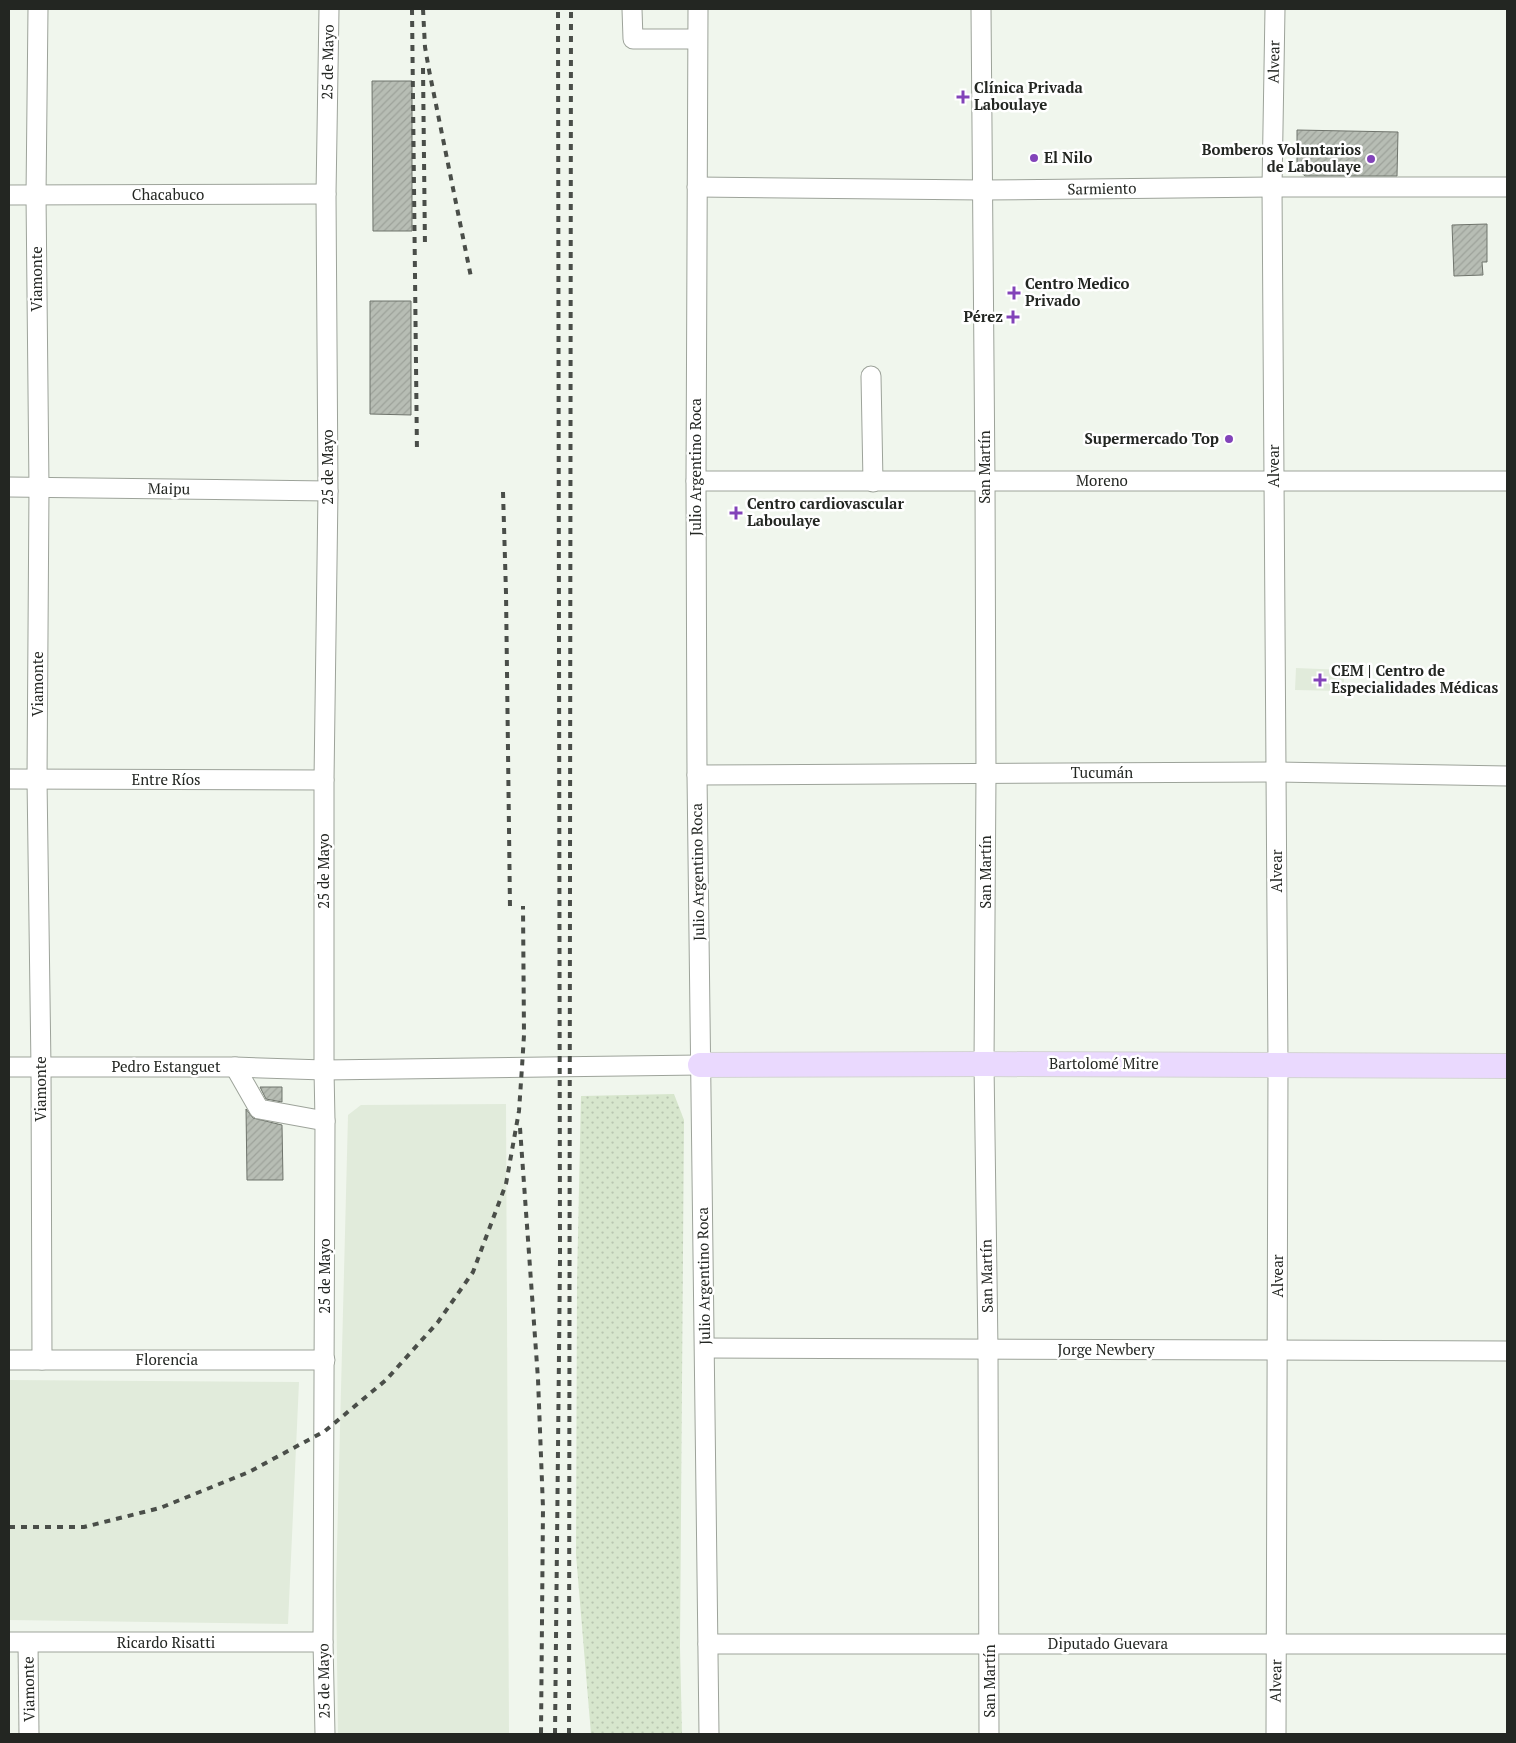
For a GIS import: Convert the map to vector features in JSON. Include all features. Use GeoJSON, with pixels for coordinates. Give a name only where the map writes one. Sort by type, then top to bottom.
{"type":"FeatureCollection","features":[{"type":"Feature","properties":{"kind":"main road","name":"Bartolomé Mitre"},"geometry":{"type":"LineString","coordinates":[[700,1065],[1278,1064],[1507,1066]]}},
{"type":"Feature","properties":{"kind":"street","name":"Viamonte"},"geometry":{"type":"LineString","coordinates":[[38,9],[36,195],[39,488],[37,779],[41,1068],[42,1360]]}},
{"type":"Feature","properties":{"kind":"street","name":"25 de Mayo"},"geometry":{"type":"LineString","coordinates":[[325,1734],[323,1642],[325,1360],[324,780],[328,491],[326,194],[329,9]]}},
{"type":"Feature","properties":{"kind":"street"},"geometry":{"type":"LineString","coordinates":[[632,9],[633,39],[698,39]]}},
{"type":"Feature","properties":{"kind":"street","name":"Julio Argentino Roca"},"geometry":{"type":"LineString","coordinates":[[698,9],[697,775],[709,1734]]}},
{"type":"Feature","properties":{"kind":"street","name":"San Martín"},"geometry":{"type":"LineString","coordinates":[[981,9],[986,774],[984,1064],[988,1349],[989,1734]]}},
{"type":"Feature","properties":{"kind":"street","name":"Alvear"},"geometry":{"type":"LineString","coordinates":[[1275,9],[1272,187],[1278,1064],[1276,1734]]}},
{"type":"Feature","properties":{"kind":"street","name":"Sarmiento"},"geometry":{"type":"LineString","coordinates":[[698,187],[982,190],[1507,187]]}},
{"type":"Feature","properties":{"kind":"street","name":"Chacabuco"},"geometry":{"type":"LineString","coordinates":[[9,195],[326,194]]}},
{"type":"Feature","properties":{"kind":"street"},"geometry":{"type":"LineString","coordinates":[[871,376],[873,482]]}},
{"type":"Feature","properties":{"kind":"street","name":"Moreno"},"geometry":{"type":"LineString","coordinates":[[696,481],[1507,481]]}},
{"type":"Feature","properties":{"kind":"street","name":"Maipu"},"geometry":{"type":"LineString","coordinates":[[9,487],[328,491]]}},
{"type":"Feature","properties":{"kind":"street","name":"Tucumán"},"geometry":{"type":"LineString","coordinates":[[697,775],[1276,772],[1507,776]]}},
{"type":"Feature","properties":{"kind":"street","name":"Entre Ríos"},"geometry":{"type":"LineString","coordinates":[[9,779],[324,780]]}},
{"type":"Feature","properties":{"kind":"street","name":"Pedro Estanguet"},"geometry":{"type":"LineString","coordinates":[[9,1068],[235,1067],[324,1070],[700,1065]]}},
{"type":"Feature","properties":{"kind":"street"},"geometry":{"type":"LineString","coordinates":[[235,1067],[260,1109],[325,1121]]}},
{"type":"Feature","properties":{"kind":"street","name":"Jorge Newbery"},"geometry":{"type":"LineString","coordinates":[[705,1348],[1507,1351]]}},
{"type":"Feature","properties":{"kind":"street","name":"Florencia"},"geometry":{"type":"LineString","coordinates":[[9,1360],[325,1360]]}},
{"type":"Feature","properties":{"kind":"street","name":"Ricardo Risatti"},"geometry":{"type":"LineString","coordinates":[[9,1642],[323,1642]]}},
{"type":"Feature","properties":{"kind":"street","name":"Viamonte"},"geometry":{"type":"LineString","coordinates":[[28,1643],[29,1734]]}},
{"type":"Feature","properties":{"kind":"street","name":"Diputado Guevara"},"geometry":{"type":"LineString","coordinates":[[708,1644],[1507,1644]]}},
{"type":"Feature","properties":{"kind":"shaded area","name":"CEM | Centro de Especialidades Médicas"},"geometry":{"type":"Polygon","coordinates":[[[1296,668],[1344,670],[1344,691],[1295,690],[1296,668]]]}},
{"type":"Feature","properties":{"kind":"shaded area"},"geometry":{"type":"Polygon","coordinates":[[[674,1094],[684,1120],[680,1647],[682,1734],[591,1734],[576,1555],[577,1282],[581,1096],[674,1094]]]}},
{"type":"Feature","properties":{"kind":"shaded area"},"geometry":{"type":"Polygon","coordinates":[[[506,1104],[509,1734],[338,1734],[336,1586],[348,1115],[361,1105],[506,1104]]]}},
{"type":"Feature","properties":{"kind":"shaded area"},"geometry":{"type":"Polygon","coordinates":[[[9,1380],[299,1382],[288,1624],[9,1620],[9,1380]]]}},
{"type":"Feature","properties":{"kind":"building"},"geometry":{"type":"Polygon","coordinates":[[[372,81],[412,81],[412,231],[373,231],[372,81]]]}},
{"type":"Feature","properties":{"kind":"building"},"geometry":{"type":"Polygon","coordinates":[[[1297,130],[1398,132],[1397,176],[1305,176],[1297,169],[1297,130]]]}},
{"type":"Feature","properties":{"kind":"building"},"geometry":{"type":"Polygon","coordinates":[[[1487,224],[1487,262],[1482,262],[1483,275],[1454,276],[1452,225],[1487,224]]]}},
{"type":"Feature","properties":{"kind":"building"},"geometry":{"type":"Polygon","coordinates":[[[370,301],[411,301],[411,415],[370,414],[370,301]]]}},
{"type":"Feature","properties":{"kind":"building"},"geometry":{"type":"Polygon","coordinates":[[[260,1087],[282,1087],[282,1102],[266,1099],[260,1087]]]}},
{"type":"Feature","properties":{"kind":"building"},"geometry":{"type":"Polygon","coordinates":[[[246,1109],[253,1118],[282,1125],[283,1180],[247,1180],[246,1109]]]}},
{"type":"Feature","properties":{"kind":"railway"},"geometry":{"type":"LineString","coordinates":[[412,9],[417,453]]}},
{"type":"Feature","properties":{"kind":"railway"},"geometry":{"type":"LineString","coordinates":[[423,9],[425,47],[429,70],[471,277]]}},
{"type":"Feature","properties":{"kind":"railway"},"geometry":{"type":"LineString","coordinates":[[555,1734],[560,1259],[558,9]]}},
{"type":"Feature","properties":{"kind":"railway"},"geometry":{"type":"LineString","coordinates":[[569,1734],[571,9]]}},
{"type":"Feature","properties":{"kind":"railway"},"geometry":{"type":"LineString","coordinates":[[423,68],[425,248]]}},
{"type":"Feature","properties":{"kind":"railway"},"geometry":{"type":"LineString","coordinates":[[503,492],[510,908]]}},
{"type":"Feature","properties":{"kind":"railway"},"geometry":{"type":"LineString","coordinates":[[9,1527],[84,1527],[160,1508],[249,1472],[325,1431],[386,1380],[438,1322],[473,1272],[506,1184],[519,1111],[524,1035],[523,906]]}},
{"type":"Feature","properties":{"kind":"railway"},"geometry":{"type":"LineString","coordinates":[[520,1128],[538,1379],[543,1508],[541,1734]]}},
{"type":"Feature","properties":{"kind":"place","name":"Clínica Privada Laboulaye"},"geometry":{"type":"Point","coordinates":[963,97]}},
{"type":"Feature","properties":{"kind":"place","name":"El Nilo"},"geometry":{"type":"Point","coordinates":[1034,158]}},
{"type":"Feature","properties":{"kind":"place","name":"Bomberos Voluntarios de Laboulaye"},"geometry":{"type":"Point","coordinates":[1371,159]}},
{"type":"Feature","properties":{"kind":"place","name":"Centro Medico Privado"},"geometry":{"type":"Point","coordinates":[1014,293]}},
{"type":"Feature","properties":{"kind":"place","name":"Pérez"},"geometry":{"type":"Point","coordinates":[1013,317]}},
{"type":"Feature","properties":{"kind":"place","name":"Supermercado Top"},"geometry":{"type":"Point","coordinates":[1229,439]}},
{"type":"Feature","properties":{"kind":"place","name":"Centro cardiovascular Laboulaye"},"geometry":{"type":"Point","coordinates":[736,513]}},
{"type":"Feature","properties":{"kind":"place","name":"CEM | Centro de Especialidades Médicas"},"geometry":{"type":"Point","coordinates":[1320,680]}}]}
